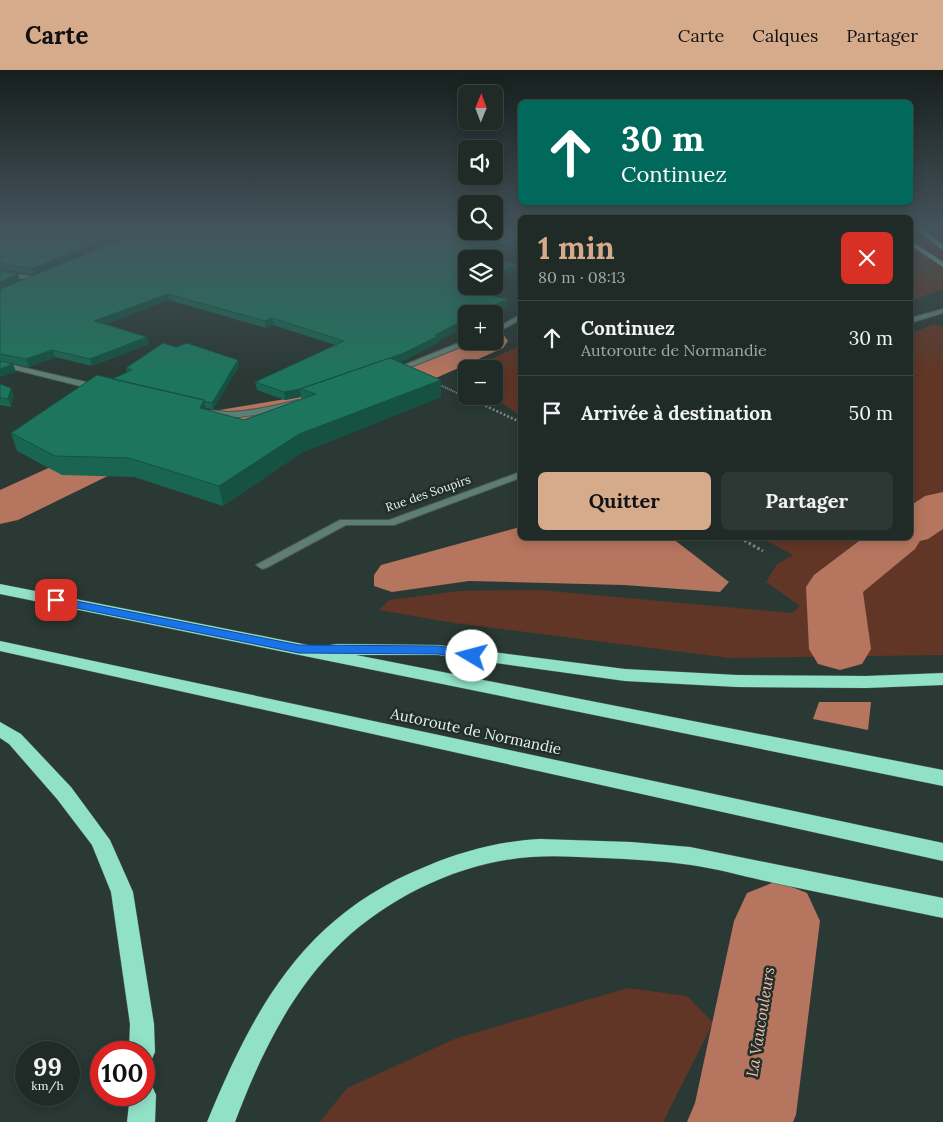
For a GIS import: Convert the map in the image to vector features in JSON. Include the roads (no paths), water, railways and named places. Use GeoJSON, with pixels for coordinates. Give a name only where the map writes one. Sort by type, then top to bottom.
{"type":"FeatureCollection","features":[{"type":"Feature","properties":{"kind":"highway"},"geometry":{"type":"LineString","coordinates":[[0,589],[943,778]]}},
{"type":"Feature","properties":{"kind":"highway","name":"Autoroute de Normandie"},"geometry":{"type":"LineString","coordinates":[[0,646],[943,852]]}},
{"type":"Feature","properties":{"kind":"highway"},"geometry":{"type":"LineString","coordinates":[[299,649],[438,650],[625,675],[737,681],[866,682],[943,679]]}},
{"type":"Feature","properties":{"kind":"highway"},"geometry":{"type":"LineString","coordinates":[[0,729],[14,739],[64,793],[100,840],[122,892],[142,1024],[142,1041]]}},
{"type":"Feature","properties":{"kind":"highway"},"geometry":{"type":"LineString","coordinates":[[221,1122],[240,1072],[272,1015],[304,968],[332,935],[373,902],[431,874],[478,857],[523,848],[624,850],[691,857],[943,908]]}},
{"type":"Feature","properties":{"kind":"highway"},"geometry":{"type":"LineString","coordinates":[[141,1122],[142,1106]]}},
{"type":"Feature","properties":{"kind":"main road"},"geometry":{"type":"LineString","coordinates":[[18,286],[39,277]]}},
{"type":"Feature","properties":{"kind":"street"},"geometry":{"type":"LineString","coordinates":[[25,277],[35,279]]}},
{"type":"Feature","properties":{"kind":"street"},"geometry":{"type":"LineString","coordinates":[[913,320],[943,311]]}},
{"type":"Feature","properties":{"kind":"street"},"geometry":{"type":"LineString","coordinates":[[503,327],[518,318]]}},
{"type":"Feature","properties":{"kind":"street"},"geometry":{"type":"LineString","coordinates":[[384,374],[458,346]]}},
{"type":"Feature","properties":{"kind":"street"},"geometry":{"type":"LineString","coordinates":[[0,364],[107,390]]}},
{"type":"Feature","properties":{"kind":"street"},"geometry":{"type":"LineString","coordinates":[[198,411],[216,415],[254,411],[310,400]]}},
{"type":"Feature","properties":{"kind":"street","name":"Rue des Soupirs"},"geometry":{"type":"LineString","coordinates":[[262,565],[344,522],[390,523],[518,476]]}},
{"type":"Feature","properties":{"kind":"waterway","name":"La Vaucouleurs"},"geometry":{"type":"LineString","coordinates":[[0,509],[104,460],[198,425],[302,409],[402,379],[470,350]]}},
{"type":"Feature","properties":{"kind":"waterway","name":"La Vaucouleurs"},"geometry":{"type":"LineString","coordinates":[[913,526],[943,507]]}},
{"type":"Feature","properties":{"kind":"waterway","name":"La Vaucouleurs"},"geometry":{"type":"LineString","coordinates":[[840,649],[834,587],[893,540]]}},
{"type":"Feature","properties":{"kind":"waterway","name":"La Vaucouleurs"},"geometry":{"type":"LineString","coordinates":[[739,1122],[744,1115],[777,921]]}}]}
